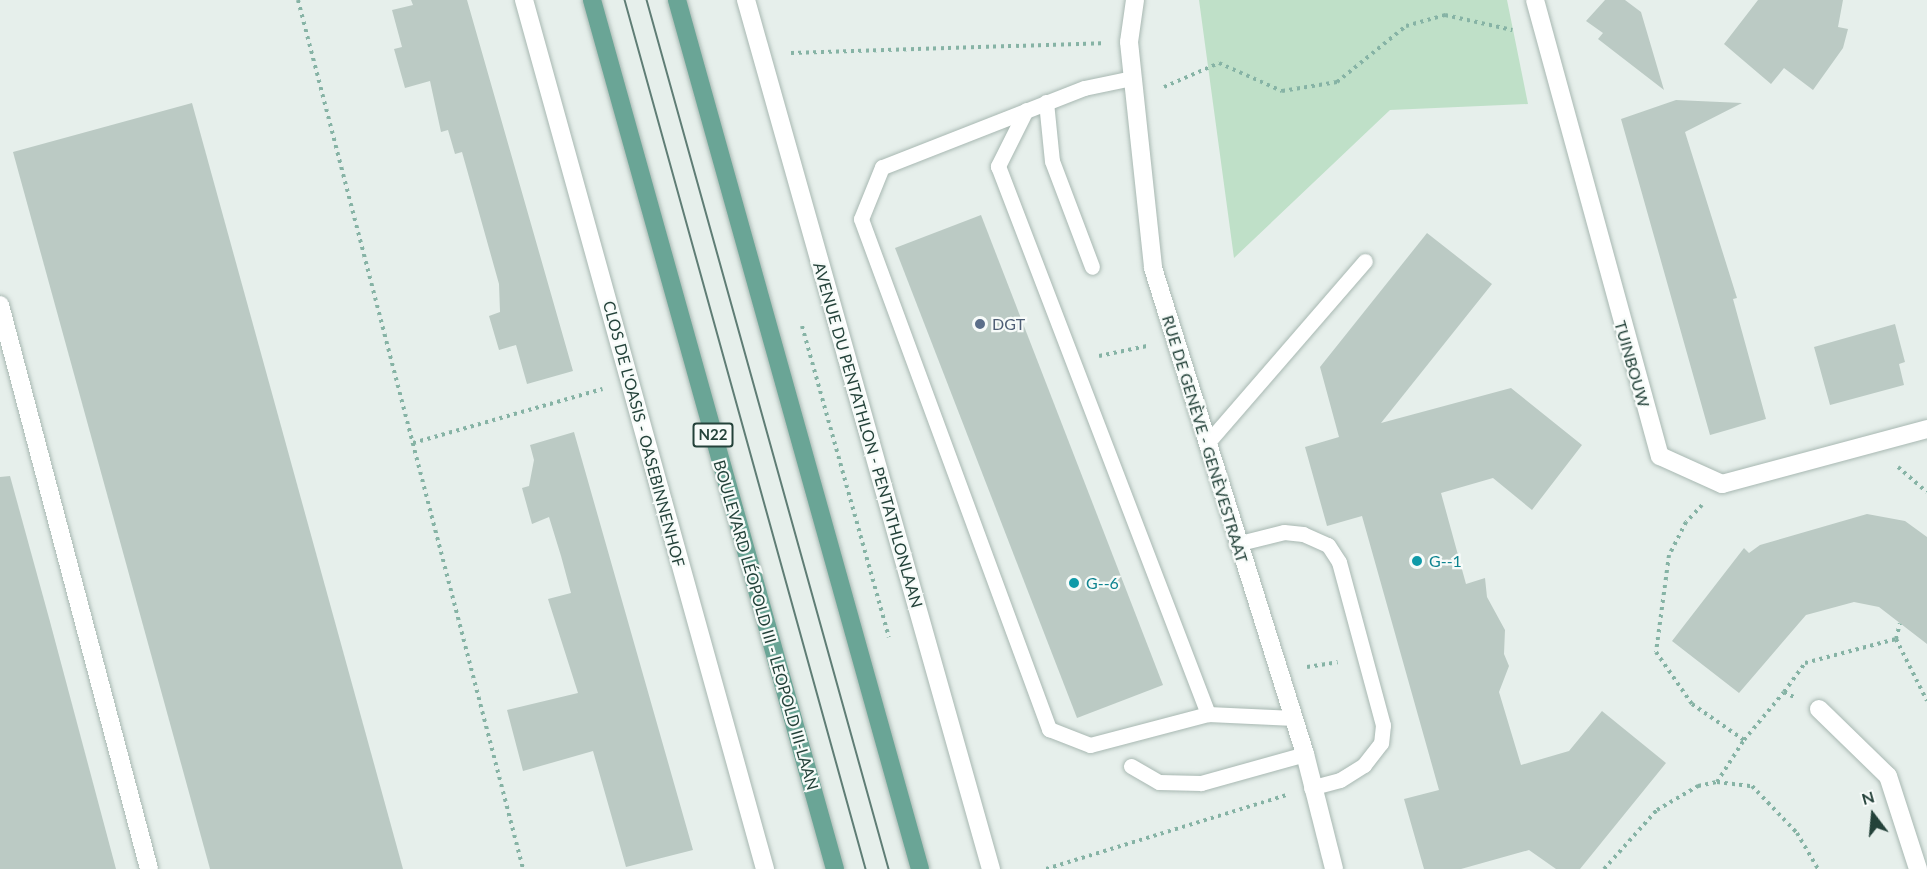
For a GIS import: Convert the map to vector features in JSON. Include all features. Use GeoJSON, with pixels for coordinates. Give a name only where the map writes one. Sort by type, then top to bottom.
{"type":"FeatureCollection","features":[{"type":"Feature","properties":{"kind":"main road","name":"BOULEVARD LÉOPOLD III - LEOPOLD III-LAAN"},"geometry":{"type":"LineString","coordinates":[[592,0],[835,869]]}},
{"type":"Feature","properties":{"kind":"main road"},"geometry":{"type":"LineString","coordinates":[[677,0],[920,869]]}},
{"type":"Feature","properties":{"kind":"street","name":"CLOS DE L'OASIS - OASEBINNENHOF"},"geometry":{"type":"LineString","coordinates":[[524,0],[765,869]]}},
{"type":"Feature","properties":{"kind":"street","name":"AVENUE DU PENTATHLON - PENTATHLONLAAN"},"geometry":{"type":"LineString","coordinates":[[746,0],[991,869]]}},
{"type":"Feature","properties":{"kind":"street","name":"RUE DE GENÈVE - GENÈVESTRAAT"},"geometry":{"type":"LineString","coordinates":[[1135,0],[1129,42],[1133,100],[1153,268],[1209,441],[1236,544],[1305,754],[1311,788],[1334,869]]}},
{"type":"Feature","properties":{"kind":"street","name":"TUINBOUW"},"geometry":{"type":"LineString","coordinates":[[1535,0],[1660,456],[1722,484]]}},
{"type":"Feature","properties":{"kind":"street"},"geometry":{"type":"LineString","coordinates":[[0,305],[149,869]]}},
{"type":"Feature","properties":{"kind":"street"},"geometry":{"type":"LineString","coordinates":[[1722,484],[1927,429]]}},
{"type":"Feature","properties":{"kind":"street"},"geometry":{"type":"LineString","coordinates":[[1819,709],[1888,776],[1918,869]]}},
{"type":"Feature","properties":{"kind":"lane"},"geometry":{"type":"LineString","coordinates":[[1132,78],[1046,102],[882,167],[861,219],[1048,729],[1090,745],[1208,714],[1294,718]]}},
{"type":"Feature","properties":{"kind":"lane"},"geometry":{"type":"LineString","coordinates":[[1046,102],[1052,161],[1092,267]]}},
{"type":"Feature","properties":{"kind":"lane"},"geometry":{"type":"LineString","coordinates":[[1026,110],[998,166],[1208,714]]}},
{"type":"Feature","properties":{"kind":"lane"},"geometry":{"type":"LineString","coordinates":[[1209,441],[1365,261]]}},
{"type":"Feature","properties":{"kind":"lane"},"geometry":{"type":"LineString","coordinates":[[1236,544],[1284,532],[1303,534],[1328,545],[1339,562],[1383,725],[1382,743],[1364,765],[1340,780],[1311,788]]}},
{"type":"Feature","properties":{"kind":"lane"},"geometry":{"type":"LineString","coordinates":[[1131,766],[1159,782],[1201,783],[1305,754]]}},
{"type":"Feature","properties":{"kind":"path"},"geometry":{"type":"LineString","coordinates":[[298,0],[523,869]]}},
{"type":"Feature","properties":{"kind":"path"},"geometry":{"type":"LineString","coordinates":[[1133,100],[1219,63],[1282,91],[1337,82],[1406,26],[1445,15],[1545,38]]}},
{"type":"Feature","properties":{"kind":"path"},"geometry":{"type":"LineString","coordinates":[[760,54],[1129,42]]}},
{"type":"Feature","properties":{"kind":"path"},"geometry":{"type":"LineString","coordinates":[[1090,359],[1152,344]]}},
{"type":"Feature","properties":{"kind":"path"},"geometry":{"type":"LineString","coordinates":[[413,443],[630,381]]}},
{"type":"Feature","properties":{"kind":"path"},"geometry":{"type":"LineString","coordinates":[[1722,484],[1686,522],[1669,555],[1656,652],[1692,704],[1744,740]]}},
{"type":"Feature","properties":{"kind":"path"},"geometry":{"type":"LineString","coordinates":[[1900,623],[1896,639],[1927,701]]}},
{"type":"Feature","properties":{"kind":"path"},"geometry":{"type":"LineString","coordinates":[[1717,782],[1744,740],[1805,663],[1896,639]]}},
{"type":"Feature","properties":{"kind":"path"},"geometry":{"type":"LineString","coordinates":[[1784,692],[1819,709]]}},
{"type":"Feature","properties":{"kind":"path"},"geometry":{"type":"LineString","coordinates":[[1604,869],[1657,810],[1698,786],[1717,782],[1752,786],[1797,832],[1818,869]]}},
{"type":"Feature","properties":{"kind":"path"},"geometry":{"type":"LineString","coordinates":[[1046,869],[1311,788]]}},
{"type":"Feature","properties":{"kind":"green space"},"geometry":{"type":"Polygon","coordinates":[[[1199,0],[1507,0],[1528,104],[1390,110],[1234,258],[1199,0]]]}},
{"type":"Feature","properties":{"kind":"building"},"geometry":{"type":"Polygon","coordinates":[[[411,0],[467,0],[573,371],[527,384],[516,345],[499,350],[489,316],[500,312],[499,284],[462,152],[455,154],[448,130],[441,132],[430,81],[405,88],[394,49],[402,47],[392,10],[413,5],[411,0]]]}},
{"type":"Feature","properties":{"kind":"building"},"geometry":{"type":"Polygon","coordinates":[[[1605,0],[1625,0],[1641,12],[1664,90],[1598,39],[1603,33],[1586,21],[1605,0]]]}},
{"type":"Feature","properties":{"kind":"building"},"geometry":{"type":"Polygon","coordinates":[[[1758,0],[1843,0],[1838,27],[1848,29],[1843,48],[1813,90],[1784,68],[1771,84],[1724,44],[1758,0]]]}},
{"type":"Feature","properties":{"kind":"building"},"geometry":{"type":"Polygon","coordinates":[[[1676,100],[1742,103],[1685,132],[1737,298],[1733,299],[1766,419],[1710,435],[1621,119],[1676,100]]]}},
{"type":"Feature","properties":{"kind":"building"},"geometry":{"type":"Polygon","coordinates":[[[192,103],[403,869],[210,869],[13,152],[192,103]]]}},
{"type":"Feature","properties":{"kind":"building"},"geometry":{"type":"Polygon","coordinates":[[[981,215],[1163,685],[1077,718],[895,248],[981,215]]]}},
{"type":"Feature","properties":{"kind":"building","name":"G--1"},"geometry":{"type":"Polygon","coordinates":[[[1427,233],[1492,284],[1381,423],[1511,388],[1582,445],[1532,510],[1493,478],[1441,493],[1466,584],[1485,578],[1487,597],[1505,630],[1504,654],[1509,666],[1499,692],[1521,765],[1569,751],[1602,711],[1666,763],[1580,869],[1556,869],[1529,850],[1461,869],[1424,869],[1404,799],[1439,790],[1362,516],[1327,526],[1305,447],[1339,437],[1320,367],[1427,233]]]}},
{"type":"Feature","properties":{"kind":"building"},"geometry":{"type":"Polygon","coordinates":[[[1895,324],[1905,362],[1899,364],[1904,385],[1830,405],[1814,347],[1895,324]]]}},
{"type":"Feature","properties":{"kind":"building"},"geometry":{"type":"Polygon","coordinates":[[[574,432],[693,850],[626,867],[593,751],[523,771],[507,710],[578,693],[548,599],[571,593],[561,556],[549,517],[532,524],[522,488],[529,486],[534,460],[530,445],[574,432]]]}},
{"type":"Feature","properties":{"kind":"building"},"geometry":{"type":"Polygon","coordinates":[[[10,476],[116,869],[0,869],[0,477],[10,476]]]}},
{"type":"Feature","properties":{"kind":"building"},"geometry":{"type":"Polygon","coordinates":[[[1867,514],[1905,521],[1927,537],[1927,644],[1879,607],[1854,602],[1806,615],[1739,693],[1672,641],[1744,548],[1749,553],[1760,545],[1867,514]]]}},
{"type":"Feature","properties":{"kind":"tram line"},"geometry":{"type":"LineString","coordinates":[[625,0],[866,869]]}},
{"type":"Feature","properties":{"kind":"tram line"},"geometry":{"type":"LineString","coordinates":[[647,0],[889,869]]}},
{"type":"Feature","properties":{"kind":"place","name":"DGT"},"geometry":{"type":"Point","coordinates":[980,324]}},
{"type":"Feature","properties":{"kind":"place","name":"G--1"},"geometry":{"type":"Point","coordinates":[1417,561]}},
{"type":"Feature","properties":{"kind":"place","name":"G--6"},"geometry":{"type":"Point","coordinates":[1074,583]}}]}
